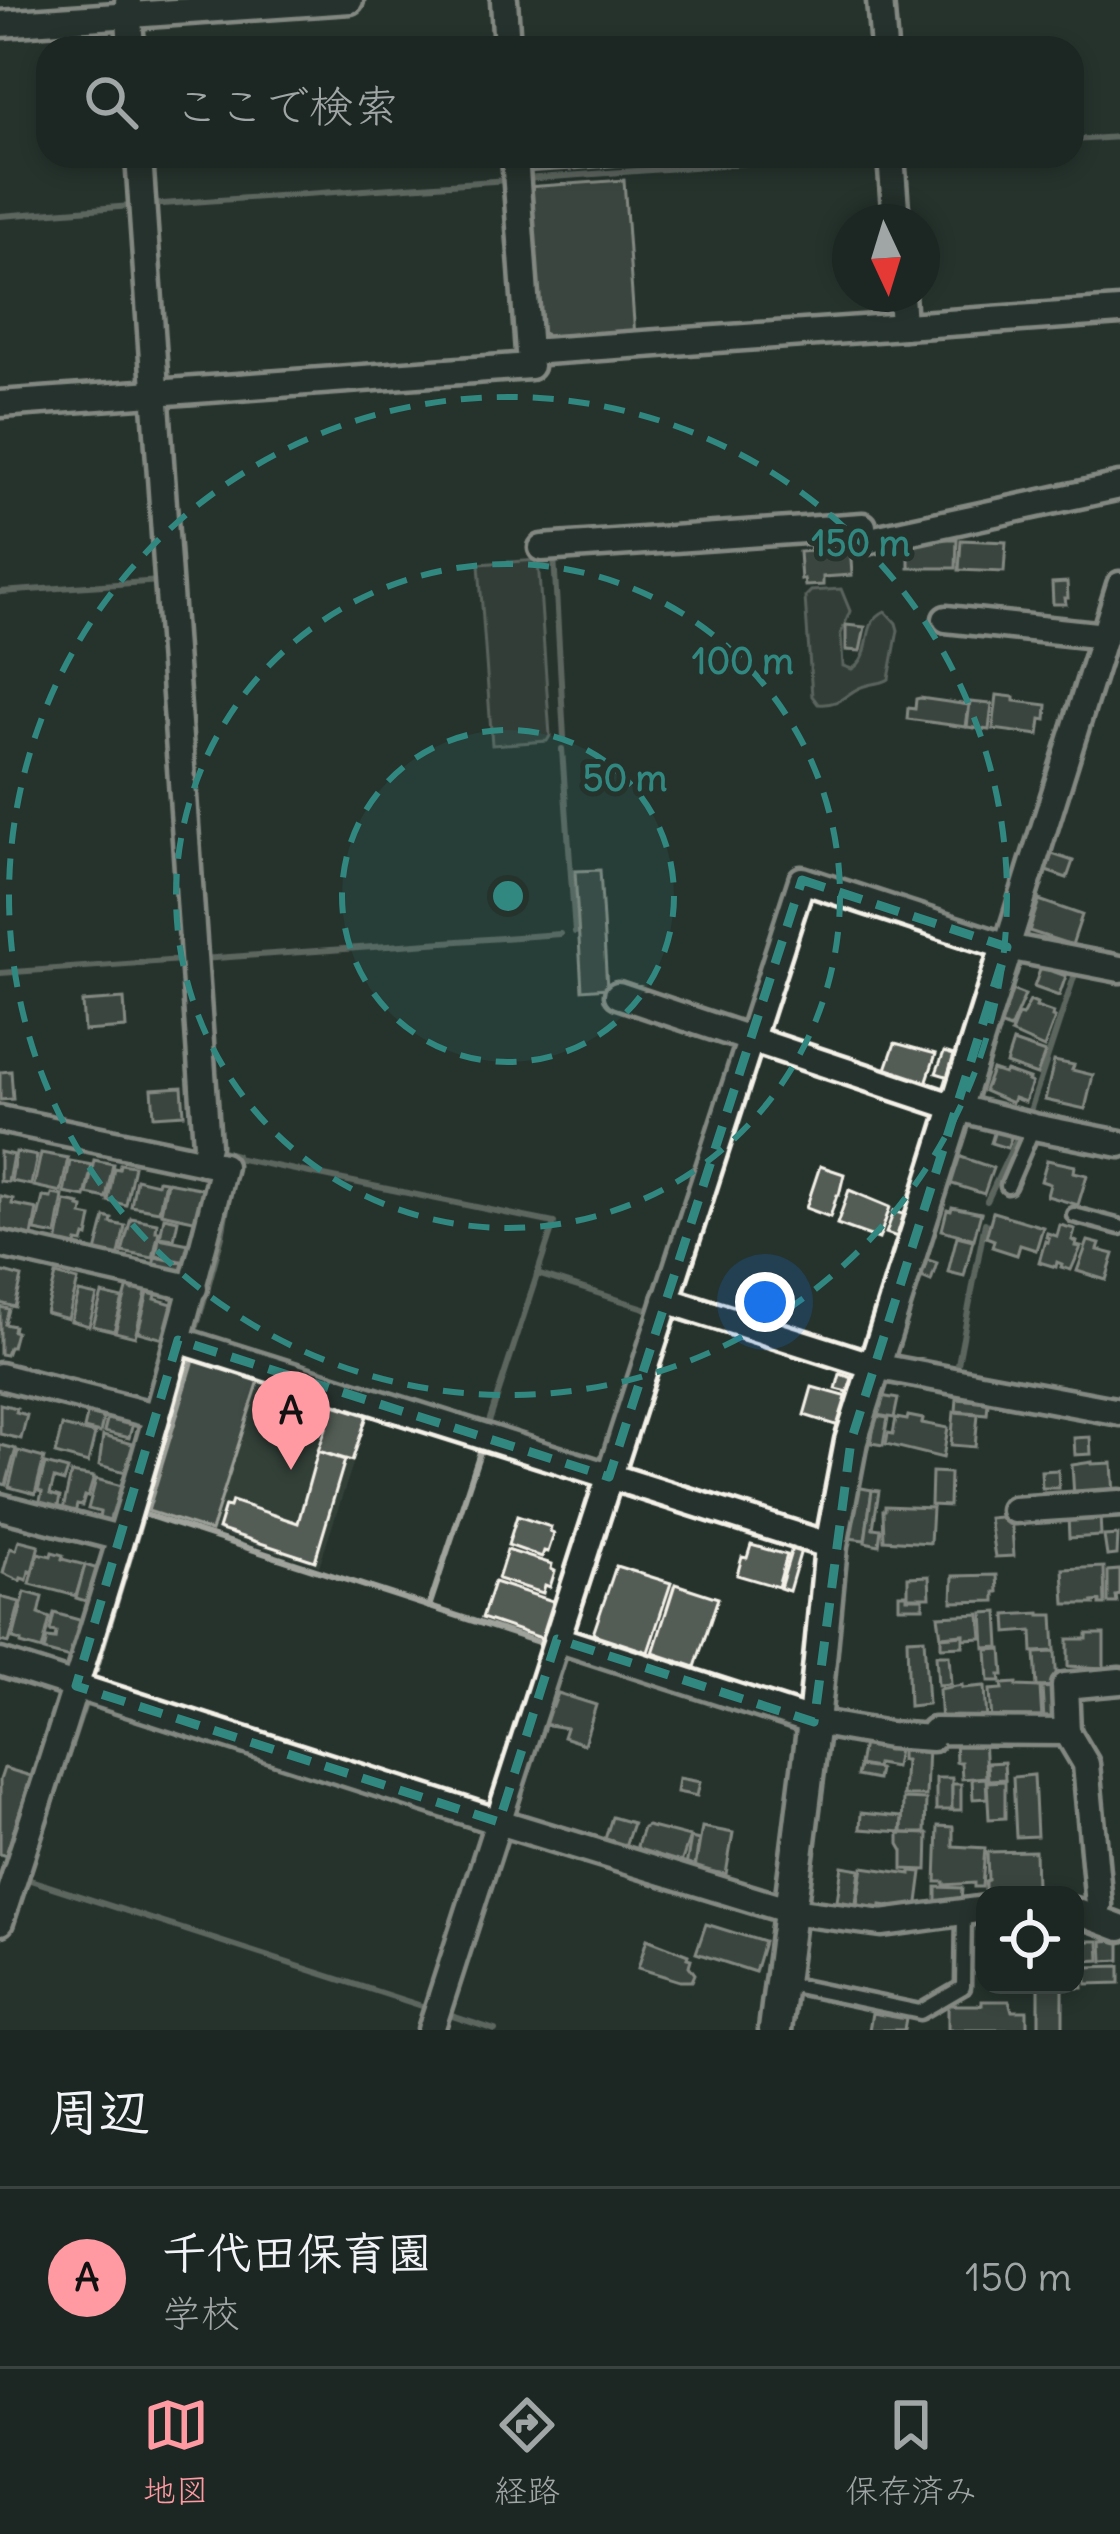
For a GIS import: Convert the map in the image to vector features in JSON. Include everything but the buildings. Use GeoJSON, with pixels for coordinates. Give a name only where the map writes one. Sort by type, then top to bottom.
{"type":"FeatureCollection","features":[{"type":"Feature","properties":{"kind":"street"},"geometry":{"type":"LineString","coordinates":[[0,25],[128,8],[350,0]]}},
{"type":"Feature","properties":{"kind":"street"},"geometry":{"type":"LineString","coordinates":[[504,0],[506,36]]}},
{"type":"Feature","properties":{"kind":"street"},"geometry":{"type":"LineString","coordinates":[[880,0],[883,36]]}},
{"type":"Feature","properties":{"kind":"street"},"geometry":{"type":"LineString","coordinates":[[140,168],[207,1145],[203,1162]]}},
{"type":"Feature","properties":{"kind":"street"},"geometry":{"type":"LineString","coordinates":[[516,168],[529,352],[1120,311]]}},
{"type":"Feature","properties":{"kind":"street"},"geometry":{"type":"LineString","coordinates":[[892,168],[895,204]]}},
{"type":"Feature","properties":{"kind":"street"},"geometry":{"type":"LineString","coordinates":[[902,312],[903,326]]}},
{"type":"Feature","properties":{"kind":"street"},"geometry":{"type":"LineString","coordinates":[[0,404],[530,366]]}},
{"type":"Feature","properties":{"kind":"street"},"geometry":{"type":"LineString","coordinates":[[542,548],[863,526],[861,542],[1120,486]]}},
{"type":"Feature","properties":{"kind":"street"},"geometry":{"type":"LineString","coordinates":[[775,2030],[831,1546],[851,1441],[1120,585]]}},
{"type":"Feature","properties":{"kind":"street"},"geometry":{"type":"LineString","coordinates":[[946,619],[1105,636]]}},
{"type":"Feature","properties":{"kind":"street"},"geometry":{"type":"LineString","coordinates":[[431,2030],[802,880],[1007,947],[1120,970]]}},
{"type":"Feature","properties":{"kind":"street"},"geometry":{"type":"LineString","coordinates":[[617,995],[954,1107],[1120,1144]]}},
{"type":"Feature","properties":{"kind":"street"},"geometry":{"type":"LineString","coordinates":[[0,1119],[224,1166],[194,1288],[120,1538],[0,1922]]}},
{"type":"Feature","properties":{"kind":"street"},"geometry":{"type":"LineString","coordinates":[[0,1244],[194,1288]]}},
{"type":"Feature","properties":{"kind":"street"},"geometry":{"type":"LineString","coordinates":[[667,1300],[874,1366],[1120,1412]]}},
{"type":"Feature","properties":{"kind":"street"},"geometry":{"type":"LineString","coordinates":[[178,1340],[831,1546]]}},
{"type":"Feature","properties":{"kind":"street"},"geometry":{"type":"LineString","coordinates":[[0,1376],[156,1416]]}},
{"type":"Feature","properties":{"kind":"street"},"geometry":{"type":"LineString","coordinates":[[1014,1510],[1120,1502]]}},
{"type":"Feature","properties":{"kind":"street"},"geometry":{"type":"LineString","coordinates":[[0,1507],[120,1538]]}},
{"type":"Feature","properties":{"kind":"street"},"geometry":{"type":"LineString","coordinates":[[557,1639],[814,1722],[932,1738],[934,1731],[1067,1732]]}},
{"type":"Feature","properties":{"kind":"street"},"geometry":{"type":"LineString","coordinates":[[0,1662],[790,1911],[882,1923],[974,1910]]}},
{"type":"Feature","properties":{"kind":"street"},"geometry":{"type":"LineString","coordinates":[[1084,1914],[1099,1905],[1086,1764],[1067,1732],[1065,1686],[1120,1681]]}},
{"type":"Feature","properties":{"kind":"street"},"geometry":{"type":"LineString","coordinates":[[1084,1914],[1120,1928]]}},
{"type":"Feature","properties":{"kind":"lane"},"geometry":{"type":"LineString","coordinates":[[1008,1186],[1034,1127]]}},
{"type":"Feature","properties":{"kind":"lane"},"geometry":{"type":"LineString","coordinates":[[1074,1215],[1120,1227]]}},
{"type":"Feature","properties":{"kind":"lane"},"geometry":{"type":"LineString","coordinates":[[781,1982],[920,2012],[963,1987],[974,1910]]}},
{"type":"Feature","properties":{"kind":"highlighted area"},"geometry":{"type":"Polygon","coordinates":[[[802,880],[1007,947],[851,1441],[814,1722],[557,1639],[499,1822],[76,1686],[178,1340],[609,1477],[802,880]]]}},
{"type":"Feature","properties":{"kind":"shaded area"},"geometry":{"type":"Polygon","coordinates":[[[538,560],[550,736],[547,741],[492,745],[479,564],[538,560]]]}},
{"type":"Feature","properties":{"kind":"shaded area"},"geometry":{"type":"Polygon","coordinates":[[[841,589],[850,611],[841,634],[843,666],[852,669],[859,663],[872,623],[885,611],[898,630],[889,679],[818,704],[812,696],[805,597],[811,591],[841,589]]]}},
{"type":"Feature","properties":{"kind":"shaded area"},"geometry":{"type":"Polygon","coordinates":[[[196,1353],[261,1374],[211,1531],[148,1511],[196,1353]]]}},
{"type":"Feature","properties":{"kind":"shaded area"},"geometry":{"type":"Polygon","coordinates":[[[261,1374],[371,1410],[319,1566],[211,1531],[261,1374]]]}},
{"type":"Feature","properties":{"kind":"waterway"},"geometry":{"type":"LineString","coordinates":[[1084,139],[1120,137]]}},
{"type":"Feature","properties":{"kind":"waterway"},"geometry":{"type":"LineString","coordinates":[[524,179],[678,168]]}},
{"type":"Feature","properties":{"kind":"waterway"},"geometry":{"type":"LineString","coordinates":[[148,205],[508,180]]}},
{"type":"Feature","properties":{"kind":"waterway"},"geometry":{"type":"LineString","coordinates":[[0,216],[132,206]]}},
{"type":"Feature","properties":{"kind":"waterway"},"geometry":{"type":"LineString","coordinates":[[554,555],[564,738]]}},
{"type":"Feature","properties":{"kind":"waterway"},"geometry":{"type":"LineString","coordinates":[[0,592],[161,581]]}},
{"type":"Feature","properties":{"kind":"waterway"},"geometry":{"type":"LineString","coordinates":[[562,749],[575,932]]}},
{"type":"Feature","properties":{"kind":"waterway"},"geometry":{"type":"LineString","coordinates":[[201,959],[560,934]]}},
{"type":"Feature","properties":{"kind":"waterway"},"geometry":{"type":"LineString","coordinates":[[0,973],[182,960]]}},
{"type":"Feature","properties":{"kind":"waterway"},"geometry":{"type":"LineString","coordinates":[[1030,1111],[1076,971]]}},
{"type":"Feature","properties":{"kind":"waterway"},"geometry":{"type":"LineString","coordinates":[[987,1201],[1018,1136]]}},
{"type":"Feature","properties":{"kind":"waterway"},"geometry":{"type":"LineString","coordinates":[[213,1148],[236,1158],[554,1223],[488,1425]]}},
{"type":"Feature","properties":{"kind":"waterway"},"geometry":{"type":"LineString","coordinates":[[197,1326],[222,1236],[236,1158]]}},
{"type":"Feature","properties":{"kind":"waterway"},"geometry":{"type":"LineString","coordinates":[[957,1369],[985,1223]]}},
{"type":"Feature","properties":{"kind":"waterway"},"geometry":{"type":"LineString","coordinates":[[537,1274],[651,1310]]}},
{"type":"Feature","properties":{"kind":"waterway"},"geometry":{"type":"LineString","coordinates":[[674,1317],[857,1374]]}},
{"type":"Feature","properties":{"kind":"waterway"},"geometry":{"type":"LineString","coordinates":[[96,1670],[189,1362]]}},
{"type":"Feature","properties":{"kind":"waterway"},"geometry":{"type":"LineString","coordinates":[[886,1382],[1120,1424]]}},
{"type":"Feature","properties":{"kind":"waterway"},"geometry":{"type":"LineString","coordinates":[[429,1607],[482,1446]]}},
{"type":"Feature","properties":{"kind":"waterway"},"geometry":{"type":"LineString","coordinates":[[143,1514],[544,1644]]}},
{"type":"Feature","properties":{"kind":"waterway"},"geometry":{"type":"LineString","coordinates":[[27,1878],[85,1704]]}},
{"type":"Feature","properties":{"kind":"waterway"},"geometry":{"type":"LineString","coordinates":[[24,1878],[425,2007]]}},
{"type":"Feature","properties":{"kind":"waterway"},"geometry":{"type":"LineString","coordinates":[[452,2016],[495,2030]]}},
{"type":"Feature","properties":{"kind":"place","name":"千代田保育園"},"geometry":{"type":"Point","coordinates":[291,1470]}}]}
